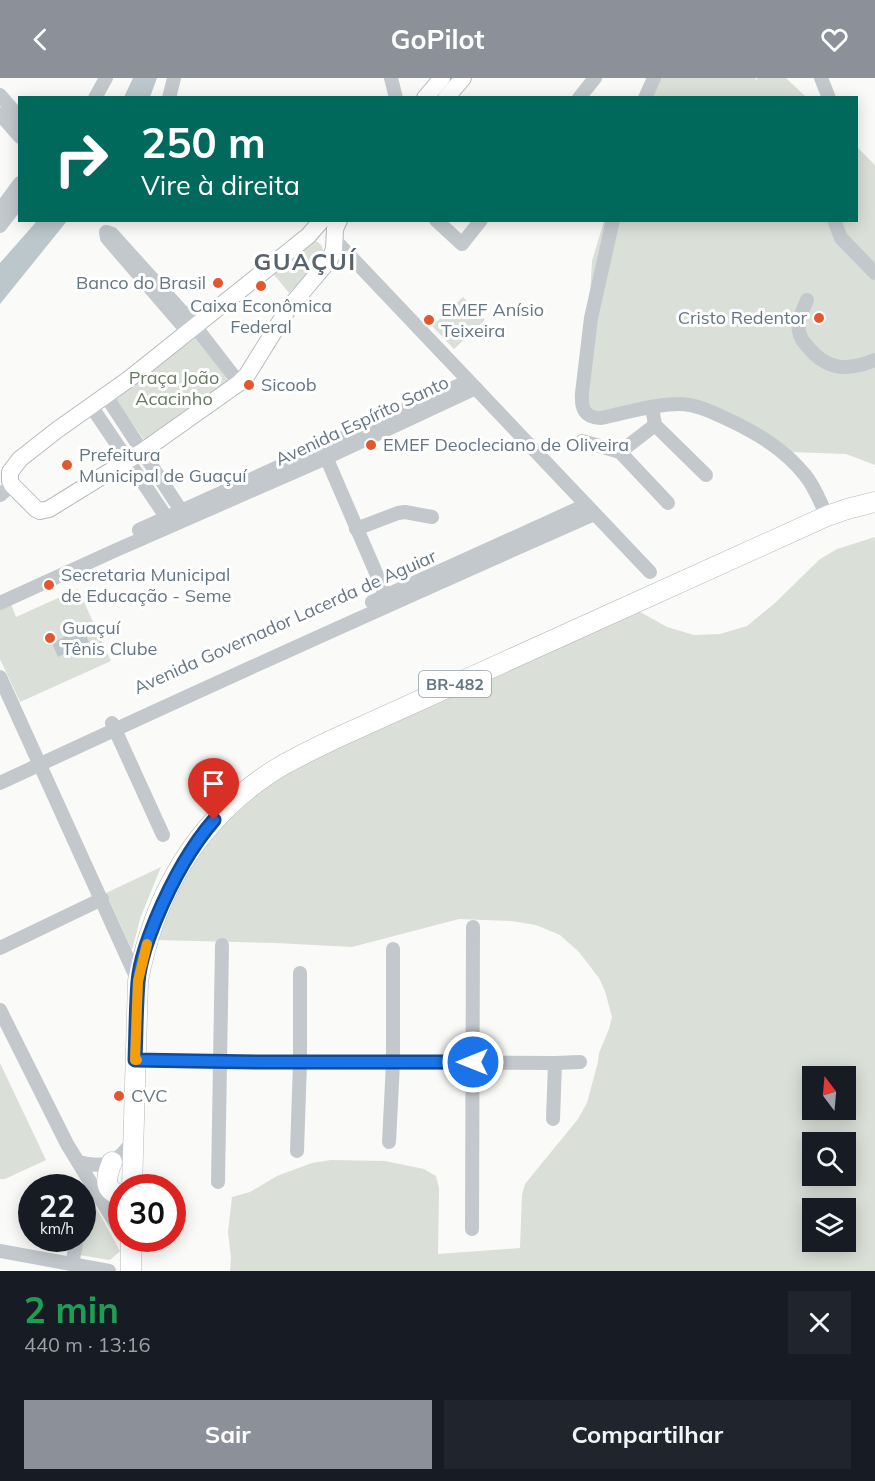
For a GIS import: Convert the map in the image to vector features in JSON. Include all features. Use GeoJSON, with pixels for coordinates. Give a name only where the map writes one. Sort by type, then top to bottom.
{"type":"FeatureCollection","features":[{"type":"Feature","properties":{"kind":"highway","name":"BR-482"},"geometry":{"type":"LineString","coordinates":[[133,1174],[138,981],[144,951],[172,882],[193,846],[214,820],[238,798],[268,774],[332,740],[827,516],[875,501]]}},
{"type":"Feature","properties":{"kind":"highway"},"geometry":{"type":"LineString","coordinates":[[108,1187],[107,1175],[112,1162]]}},
{"type":"Feature","properties":{"kind":"main road"},"geometry":{"type":"LineString","coordinates":[[427,96],[442,78]]}},
{"type":"Feature","properties":{"kind":"main road"},"geometry":{"type":"LineString","coordinates":[[448,96],[463,78]]}},
{"type":"Feature","properties":{"kind":"main road"},"geometry":{"type":"LineString","coordinates":[[320,222],[308,236],[129,379],[20,459],[10,472],[6,490],[36,509],[44,511],[143,452],[239,383],[247,375],[288,309],[330,259],[334,249],[334,229],[338,222]]}},
{"type":"Feature","properties":{"kind":"main road"},"geometry":{"type":"LineString","coordinates":[[308,236],[321,236],[335,240]]}},
{"type":"Feature","properties":{"kind":"street"},"geometry":{"type":"LineString","coordinates":[[87,96],[96,78]]}},
{"type":"Feature","properties":{"kind":"street"},"geometry":{"type":"LineString","coordinates":[[97,96],[106,78]]}},
{"type":"Feature","properties":{"kind":"street"},"geometry":{"type":"LineString","coordinates":[[170,96],[174,78]]}},
{"type":"Feature","properties":{"kind":"street"},"geometry":{"type":"LineString","coordinates":[[391,78],[396,96]]}},
{"type":"Feature","properties":{"kind":"street"},"geometry":{"type":"LineString","coordinates":[[581,96],[595,78]]}},
{"type":"Feature","properties":{"kind":"street"},"geometry":{"type":"LineString","coordinates":[[646,96],[654,78]]}},
{"type":"Feature","properties":{"kind":"street"},"geometry":{"type":"LineString","coordinates":[[821,78],[828,96]]}},
{"type":"Feature","properties":{"kind":"street"},"geometry":{"type":"LineString","coordinates":[[0,95],[18,116]]}},
{"type":"Feature","properties":{"kind":"street"},"geometry":{"type":"LineString","coordinates":[[0,114],[18,135]]}},
{"type":"Feature","properties":{"kind":"street"},"geometry":{"type":"LineString","coordinates":[[0,210],[18,186]]}},
{"type":"Feature","properties":{"kind":"street"},"geometry":{"type":"LineString","coordinates":[[0,226],[18,203]]}},
{"type":"Feature","properties":{"kind":"street"},"geometry":{"type":"LineString","coordinates":[[98,222],[106,232],[112,234],[239,383]]}},
{"type":"Feature","properties":{"kind":"street"},"geometry":{"type":"LineString","coordinates":[[438,222],[462,244],[478,222]]}},
{"type":"Feature","properties":{"kind":"street"},"geometry":{"type":"LineString","coordinates":[[614,222],[591,318],[583,410],[594,418],[679,404],[693,405],[717,414],[753,431],[793,462],[815,489],[827,516]]}},
{"type":"Feature","properties":{"kind":"street"},"geometry":{"type":"LineString","coordinates":[[835,222],[841,238],[875,273]]}},
{"type":"Feature","properties":{"kind":"street"},"geometry":{"type":"LineString","coordinates":[[335,240],[650,572]]}},
{"type":"Feature","properties":{"kind":"street"},"geometry":{"type":"LineString","coordinates":[[807,300],[800,317],[799,332],[801,339],[819,359],[833,365],[850,368],[875,360]]}},
{"type":"Feature","properties":{"kind":"street","name":"Avenida Espírito Santo"},"geometry":{"type":"LineString","coordinates":[[0,603],[184,515],[472,384]]}},
{"type":"Feature","properties":{"kind":"street"},"geometry":{"type":"LineString","coordinates":[[106,396],[184,515]]}},
{"type":"Feature","properties":{"kind":"street"},"geometry":{"type":"LineString","coordinates":[[91,406],[169,522]]}},
{"type":"Feature","properties":{"kind":"street"},"geometry":{"type":"LineString","coordinates":[[652,407],[655,425],[706,475]]}},
{"type":"Feature","properties":{"kind":"street"},"geometry":{"type":"LineString","coordinates":[[620,452],[655,425]]}},
{"type":"Feature","properties":{"kind":"street"},"geometry":{"type":"LineString","coordinates":[[582,441],[620,452],[668,503]]}},
{"type":"Feature","properties":{"kind":"street"},"geometry":{"type":"LineString","coordinates":[[324,453],[388,600]]}},
{"type":"Feature","properties":{"kind":"street","name":"Avenida Governador Lacerda de Aguiar"},"geometry":{"type":"LineString","coordinates":[[0,774],[39,760],[590,510]]}},
{"type":"Feature","properties":{"kind":"street"},"geometry":{"type":"LineString","coordinates":[[356,529],[398,513],[405,512],[432,517]]}},
{"type":"Feature","properties":{"kind":"street","name":"Avenida Espírito Santo"},"geometry":{"type":"LineString","coordinates":[[0,593],[169,522]]}},
{"type":"Feature","properties":{"kind":"street"},"geometry":{"type":"LineString","coordinates":[[0,677],[138,981]]}},
{"type":"Feature","properties":{"kind":"street"},"geometry":{"type":"LineString","coordinates":[[113,725],[163,835]]}},
{"type":"Feature","properties":{"kind":"street"},"geometry":{"type":"LineString","coordinates":[[0,783],[39,760]]}},
{"type":"Feature","properties":{"kind":"street"},"geometry":{"type":"LineString","coordinates":[[0,948],[102,899]]}},
{"type":"Feature","properties":{"kind":"street"},"geometry":{"type":"LineString","coordinates":[[472,1229],[473,927]]}},
{"type":"Feature","properties":{"kind":"street"},"geometry":{"type":"LineString","coordinates":[[218,1182],[222,945]]}},
{"type":"Feature","properties":{"kind":"street"},"geometry":{"type":"LineString","coordinates":[[389,1142],[393,1063],[393,949]]}},
{"type":"Feature","properties":{"kind":"street"},"geometry":{"type":"LineString","coordinates":[[297,1151],[300,973]]}},
{"type":"Feature","properties":{"kind":"street"},"geometry":{"type":"LineString","coordinates":[[0,1010],[67,1144],[85,1174]]}},
{"type":"Feature","properties":{"kind":"street"},"geometry":{"type":"LineString","coordinates":[[135,1060],[300,1063],[580,1062]]}},
{"type":"Feature","properties":{"kind":"street"},"geometry":{"type":"LineString","coordinates":[[553,1119],[555,1063]]}},
{"type":"Feature","properties":{"kind":"street"},"geometry":{"type":"LineString","coordinates":[[78,1162],[93,1165],[112,1162],[123,1154],[134,1138]]}},
{"type":"Feature","properties":{"kind":"street"},"geometry":{"type":"LineString","coordinates":[[96,1192],[108,1213]]}},
{"type":"Feature","properties":{"kind":"street"},"geometry":{"type":"LineString","coordinates":[[0,1251],[111,1271],[126,1252]]}},
{"type":"Feature","properties":{"kind":"street"},"geometry":{"type":"LineString","coordinates":[[72,1264],[74,1252]]}},
{"type":"Feature","properties":{"kind":"green space"},"geometry":{"type":"Polygon","coordinates":[[[652,78],[755,78],[756,80],[758,78],[786,78],[805,96],[642,96],[652,78]]]}},
{"type":"Feature","properties":{"kind":"green space"},"geometry":{"type":"Polygon","coordinates":[[[858,148],[875,165],[875,465],[846,454],[791,452],[691,409],[623,414],[583,412],[592,261],[604,222],[858,222],[858,148]]]}},
{"type":"Feature","properties":{"kind":"green space"},"geometry":{"type":"Polygon","coordinates":[[[314,240],[322,247],[323,258],[289,293],[272,272],[314,240]]]}},
{"type":"Feature","properties":{"kind":"green space"},"geometry":{"type":"Polygon","coordinates":[[[463,297],[485,320],[454,349],[432,326],[463,297]]]}},
{"type":"Feature","properties":{"kind":"green space","name":"Praça João Acacinho"},"geometry":{"type":"Polygon","coordinates":[[[196,337],[228,381],[147,444],[115,399],[196,337]]]}},
{"type":"Feature","properties":{"kind":"green space"},"geometry":{"type":"Polygon","coordinates":[[[875,537],[875,1271],[230,1271],[228,1232],[232,1197],[250,1192],[277,1176],[312,1163],[331,1160],[385,1161],[424,1169],[436,1176],[439,1188],[438,1254],[520,1248],[522,1195],[525,1184],[578,1119],[587,1103],[599,1053],[612,1017],[599,978],[579,952],[560,935],[536,925],[511,921],[459,919],[352,947],[156,940],[172,898],[207,838],[276,774],[633,608],[667,627],[694,635],[720,634],[747,626],[775,603],[820,559],[837,549],[875,537]]]}},
{"type":"Feature","properties":{"kind":"green space","name":"Guaçuí Tênis Clube"},"geometry":{"type":"Polygon","coordinates":[[[78,589],[111,661],[20,702],[0,659],[0,609],[11,604],[16,617],[78,589]]]}},
{"type":"Feature","properties":{"kind":"green space"},"geometry":{"type":"Polygon","coordinates":[[[161,867],[141,916],[132,950],[106,893],[161,867]]]}},
{"type":"Feature","properties":{"kind":"green space"},"geometry":{"type":"Polygon","coordinates":[[[0,1063],[46,1160],[5,1179],[0,1179],[0,1063]]]}},
{"type":"Feature","properties":{"kind":"green space"},"geometry":{"type":"Polygon","coordinates":[[[96,1207],[108,1229],[108,1252],[119,1252],[110,1260],[79,1255],[79,1252],[96,1252],[96,1207]]]}},
{"type":"Feature","properties":{"kind":"shaded area"},"geometry":{"type":"Polygon","coordinates":[[[133,78],[157,78],[150,96],[124,96],[133,78]]]}},
{"type":"Feature","properties":{"kind":"shaded area"},"geometry":{"type":"Polygon","coordinates":[[[36,222],[66,222],[0,304],[0,263],[36,222]]]}},
{"type":"Feature","properties":{"kind":"shaded area"},"geometry":{"type":"Polygon","coordinates":[[[83,628],[89,642],[58,657],[52,643],[83,628]]]}},
{"type":"Feature","properties":{"kind":"slow traffic"},"geometry":{"type":"LineString","coordinates":[[137,1060],[135,1060],[138,981],[147,944]]}},
{"type":"Feature","properties":{"kind":"place","name":"Banco do Brasil"},"geometry":{"type":"Point","coordinates":[218,283]}},
{"type":"Feature","properties":{"kind":"place","name":"Caixa Econômica Federal"},"geometry":{"type":"Point","coordinates":[261,286]}},
{"type":"Feature","properties":{"kind":"place","name":"Cristo Redentor"},"geometry":{"type":"Point","coordinates":[819,318]}},
{"type":"Feature","properties":{"kind":"place","name":"EMEF Anísio Teixeira"},"geometry":{"type":"Point","coordinates":[429,320]}},
{"type":"Feature","properties":{"kind":"place","name":"Sicoob"},"geometry":{"type":"Point","coordinates":[249,385]}},
{"type":"Feature","properties":{"kind":"place","name":"EMEF Deocleciano de Oliveira"},"geometry":{"type":"Point","coordinates":[371,445]}},
{"type":"Feature","properties":{"kind":"place","name":"Prefeitura Municipal de Guaçuí"},"geometry":{"type":"Point","coordinates":[67,465]}},
{"type":"Feature","properties":{"kind":"place","name":"Secretaria Municipal de Educação - Seme"},"geometry":{"type":"Point","coordinates":[49,585]}},
{"type":"Feature","properties":{"kind":"place","name":"Guaçuí Tênis Clube"},"geometry":{"type":"Point","coordinates":[50,638]}},
{"type":"Feature","properties":{"kind":"place","name":"CVC"},"geometry":{"type":"Point","coordinates":[119,1096]}},
{"type":"Feature","properties":{"kind":"district","name":"GUAÇUÍ"},"geometry":{"type":"Point","coordinates":[305,262]}},
{"type":"Feature","properties":{"kind":"route"},"geometry":{"type":"LineString","coordinates":[[214,820],[193,846],[172,882],[144,951],[138,981],[135,1060],[473,1062]]}}]}
